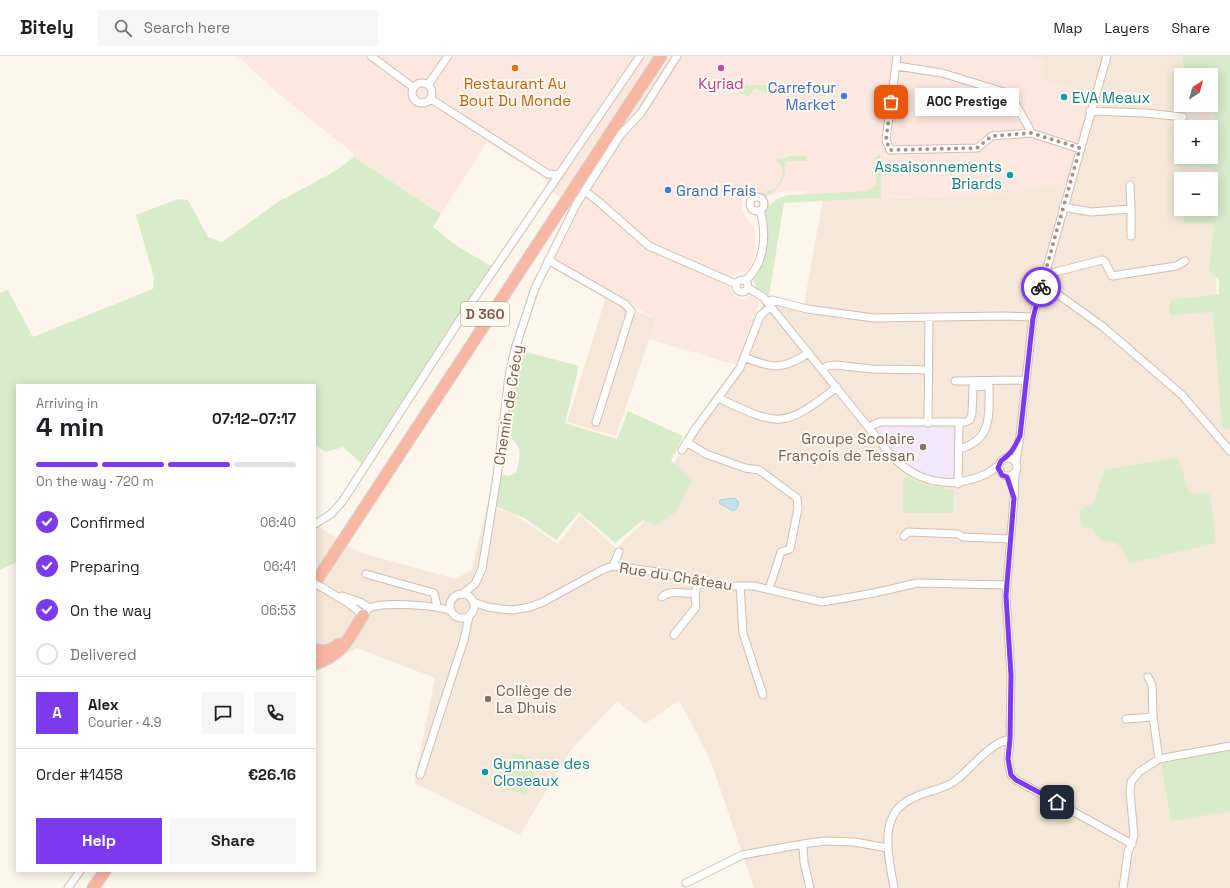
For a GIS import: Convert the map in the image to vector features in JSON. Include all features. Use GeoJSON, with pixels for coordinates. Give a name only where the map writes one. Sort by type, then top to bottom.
{"type":"FeatureCollection","features":[{"type":"Feature","properties":{"kind":"highway","name":"D 360"},"geometry":{"type":"LineString","coordinates":[[316,569],[653,56]]}},
{"type":"Feature","properties":{"kind":"highway","name":"D 360"},"geometry":{"type":"LineString","coordinates":[[317,587],[333,564],[332,558],[662,56]]}},
{"type":"Feature","properties":{"kind":"highway"},"geometry":{"type":"LineString","coordinates":[[316,664],[338,653],[348,642],[366,611]]}},
{"type":"Feature","properties":{"kind":"highway"},"geometry":{"type":"LineString","coordinates":[[316,650],[321,652],[337,646],[353,631]]}},
{"type":"Feature","properties":{"kind":"highway"},"geometry":{"type":"LineString","coordinates":[[84,888],[96,872]]}},
{"type":"Feature","properties":{"kind":"highway"},"geometry":{"type":"LineString","coordinates":[[93,888],[104,872]]}},
{"type":"Feature","properties":{"kind":"street"},"geometry":{"type":"LineString","coordinates":[[371,56],[414,88]]}},
{"type":"Feature","properties":{"kind":"street"},"geometry":{"type":"LineString","coordinates":[[428,85],[448,56]]}},
{"type":"Feature","properties":{"kind":"street"},"geometry":{"type":"LineString","coordinates":[[316,523],[331,514],[342,502],[463,315],[640,56]]}},
{"type":"Feature","properties":{"kind":"street","name":"Chemin de Crécy"},"geometry":{"type":"LineString","coordinates":[[473,601],[475,584],[482,569],[497,476],[509,376],[515,349],[528,308],[548,260],[585,191],[622,134],[641,113],[677,56]]}},
{"type":"Feature","properties":{"kind":"street"},"geometry":{"type":"LineString","coordinates":[[897,56],[897,66],[886,140],[890,150],[977,148],[992,136],[1031,133],[1080,148]]}},
{"type":"Feature","properties":{"kind":"street"},"geometry":{"type":"LineString","coordinates":[[1107,56],[1090,111],[1033,318],[1016,462],[1017,468],[1015,474],[1006,584],[1011,675],[1010,739],[1008,759],[1011,775],[1016,780],[1132,844]]}},
{"type":"Feature","properties":{"kind":"street"},"geometry":{"type":"LineString","coordinates":[[897,66],[942,73],[1004,92],[1012,98],[1031,133]]}},
{"type":"Feature","properties":{"kind":"street"},"geometry":{"type":"LineString","coordinates":[[422,83],[428,85],[432,90],[431,99],[422,104],[416,102],[412,94],[414,88],[422,83]]}},
{"type":"Feature","properties":{"kind":"street"},"geometry":{"type":"LineString","coordinates":[[431,99],[548,174],[554,183]]}},
{"type":"Feature","properties":{"kind":"street"},"geometry":{"type":"LineString","coordinates":[[1090,111],[1146,113],[1183,117]]}},
{"type":"Feature","properties":{"kind":"street"},"geometry":{"type":"LineString","coordinates":[[548,174],[559,175]]}},
{"type":"Feature","properties":{"kind":"street"},"geometry":{"type":"LineString","coordinates":[[1130,185],[1131,236]]}},
{"type":"Feature","properties":{"kind":"street"},"geometry":{"type":"LineString","coordinates":[[585,191],[649,246],[736,284]]}},
{"type":"Feature","properties":{"kind":"street"},"geometry":{"type":"LineString","coordinates":[[1063,207],[1091,212],[1131,209]]}},
{"type":"Feature","properties":{"kind":"street"},"geometry":{"type":"LineString","coordinates":[[736,284],[736,288],[740,292],[744,292],[746,284],[762,253],[763,236],[760,210]]}},
{"type":"Feature","properties":{"kind":"street"},"geometry":{"type":"LineString","coordinates":[[548,260],[625,304],[631,311],[596,422]]}},
{"type":"Feature","properties":{"kind":"street"},"geometry":{"type":"LineString","coordinates":[[1044,275],[1102,260],[1105,262],[1112,276],[1176,266],[1185,261]]}},
{"type":"Feature","properties":{"kind":"street"},"geometry":{"type":"LineString","coordinates":[[736,284],[741,280],[764,297],[895,460],[907,470],[924,478],[942,483],[958,484],[988,474],[999,465],[1001,461],[1007,458],[1020,436]]}},
{"type":"Feature","properties":{"kind":"street"},"geometry":{"type":"LineString","coordinates":[[1042,283],[1102,326],[1182,396],[1230,451]]}},
{"type":"Feature","properties":{"kind":"street"},"geometry":{"type":"LineString","coordinates":[[682,450],[740,368],[760,316],[772,300],[807,309],[874,318],[1004,316],[1033,318]]}},
{"type":"Feature","properties":{"kind":"street"},"geometry":{"type":"LineString","coordinates":[[928,423],[929,318]]}},
{"type":"Feature","properties":{"kind":"street"},"geometry":{"type":"LineString","coordinates":[[744,357],[764,365],[776,367],[790,364],[809,353]]}},
{"type":"Feature","properties":{"kind":"street"},"geometry":{"type":"LineString","coordinates":[[822,370],[827,366],[836,365],[872,369],[929,370]]}},
{"type":"Feature","properties":{"kind":"street"},"geometry":{"type":"LineString","coordinates":[[955,381],[1026,380]]}},
{"type":"Feature","properties":{"kind":"street"},"geometry":{"type":"LineString","coordinates":[[868,427],[880,422],[965,422],[970,420],[972,413],[973,387],[988,386],[989,415],[985,431],[979,439],[969,446],[959,449]]}},
{"type":"Feature","properties":{"kind":"street"},"geometry":{"type":"LineString","coordinates":[[718,398],[760,418],[778,420],[793,418],[802,413],[837,387]]}},
{"type":"Feature","properties":{"kind":"street"},"geometry":{"type":"LineString","coordinates":[[958,484],[959,423]]}},
{"type":"Feature","properties":{"kind":"street"},"geometry":{"type":"LineString","coordinates":[[688,443],[706,454],[745,468],[759,470],[797,498],[798,508],[790,549],[781,552],[769,589]]}},
{"type":"Feature","properties":{"kind":"street"},"geometry":{"type":"LineString","coordinates":[[1007,458],[1016,462]]}},
{"type":"Feature","properties":{"kind":"street"},"geometry":{"type":"LineString","coordinates":[[999,465],[999,470],[1004,476],[1014,495]]}},
{"type":"Feature","properties":{"kind":"street"},"geometry":{"type":"LineString","coordinates":[[988,474],[1004,476],[1015,474]]}},
{"type":"Feature","properties":{"kind":"street"},"geometry":{"type":"LineString","coordinates":[[904,536],[908,532],[958,534],[963,537],[1010,539]]}},
{"type":"Feature","properties":{"kind":"street"},"geometry":{"type":"LineString","coordinates":[[613,566],[620,552]]}},
{"type":"Feature","properties":{"kind":"street","name":"Rue du Château"},"geometry":{"type":"LineString","coordinates":[[473,601],[488,607],[501,609],[513,610],[530,607],[543,602],[602,570],[613,566],[658,572],[721,586],[754,586],[822,602],[874,593],[917,583],[1006,584]]}},
{"type":"Feature","properties":{"kind":"street"},"geometry":{"type":"LineString","coordinates":[[366,574],[434,593],[437,606]]}},
{"type":"Feature","properties":{"kind":"street"},"geometry":{"type":"LineString","coordinates":[[674,635],[696,607],[695,593],[699,582]]}},
{"type":"Feature","properties":{"kind":"street"},"geometry":{"type":"LineString","coordinates":[[462,594],[475,584]]}},
{"type":"Feature","properties":{"kind":"street"},"geometry":{"type":"LineString","coordinates":[[740,586],[743,633],[763,695]]}},
{"type":"Feature","properties":{"kind":"street"},"geometry":{"type":"LineString","coordinates":[[317,587],[366,611],[380,606],[437,606],[451,600],[456,595],[462,594],[468,596],[473,601],[474,609],[469,616],[464,632],[464,640],[420,775]]}},
{"type":"Feature","properties":{"kind":"street"},"geometry":{"type":"LineString","coordinates":[[662,597],[672,592],[689,594],[695,593]]}},
{"type":"Feature","properties":{"kind":"street"},"geometry":{"type":"LineString","coordinates":[[451,600],[449,606],[451,612]]}},
{"type":"Feature","properties":{"kind":"street"},"geometry":{"type":"LineString","coordinates":[[437,606],[451,612],[457,618],[464,632]]}},
{"type":"Feature","properties":{"kind":"street"},"geometry":{"type":"LineString","coordinates":[[457,618],[463,619],[469,616]]}},
{"type":"Feature","properties":{"kind":"street"},"geometry":{"type":"LineString","coordinates":[[1148,677],[1152,685],[1153,716],[1159,760]]}},
{"type":"Feature","properties":{"kind":"street"},"geometry":{"type":"LineString","coordinates":[[1126,719],[1153,716]]}},
{"type":"Feature","properties":{"kind":"street"},"geometry":{"type":"LineString","coordinates":[[894,888],[887,848],[888,832],[890,822],[902,805],[912,798],[954,782],[997,744],[1010,739]]}},
{"type":"Feature","properties":{"kind":"street"},"geometry":{"type":"LineString","coordinates":[[1123,888],[1128,852],[1134,836],[1130,792],[1131,782],[1138,772],[1159,760],[1230,746]]}},
{"type":"Feature","properties":{"kind":"street"},"geometry":{"type":"LineString","coordinates":[[686,883],[742,855],[826,841],[855,842],[887,848]]}},
{"type":"Feature","properties":{"kind":"street"},"geometry":{"type":"LineString","coordinates":[[803,845],[804,862],[810,888]]}},
{"type":"Feature","properties":{"kind":"street"},"geometry":{"type":"LineString","coordinates":[[68,888],[79,872]]}},
{"type":"Feature","properties":{"kind":"shaded area"},"geometry":{"type":"Polygon","coordinates":[[[237,56],[1026,56],[1044,61],[1040,78],[1090,93],[1063,184],[996,195],[807,200],[807,190],[779,192],[766,197],[758,194],[749,197],[744,195],[742,211],[755,229],[755,254],[752,264],[747,271],[734,274],[729,286],[735,296],[744,300],[751,295],[760,300],[751,331],[736,365],[649,339],[656,319],[552,259],[577,209],[547,188],[546,179],[487,142],[441,214],[354,157],[353,153],[274,90],[237,56]]]}},
{"type":"Feature","properties":{"kind":"shaded area"},"geometry":{"type":"Polygon","coordinates":[[[1026,56],[1216,56],[1216,68],[1174,68],[1174,112],[1216,112],[1216,120],[1174,120],[1174,164],[1216,164],[1216,172],[1174,172],[1174,216],[1216,216],[1216,348],[1230,377],[1230,888],[754,888],[710,759],[679,700],[645,724],[617,701],[570,751],[520,835],[414,783],[435,678],[357,648],[316,671],[316,525],[358,552],[456,579],[472,569],[487,506],[512,513],[558,544],[580,515],[616,548],[642,524],[689,435],[738,368],[764,301],[804,304],[823,200],[996,195],[1040,78],[1044,61],[1026,56]]]}},
{"type":"Feature","properties":{"kind":"shaded area"},"geometry":{"type":"Polygon","coordinates":[[[606,297],[625,307],[656,319],[616,436],[567,422],[606,297]]]}},
{"type":"Feature","properties":{"kind":"shaded area","name":"Groupe Scolaire François de Tessan"},"geometry":{"type":"Polygon","coordinates":[[[882,425],[957,428],[956,478],[938,478],[925,474],[907,464],[878,433],[882,425]]]}},
{"type":"Feature","properties":{"kind":"green space"},"geometry":{"type":"Polygon","coordinates":[[[1182,56],[1230,56],[1230,429],[1222,428],[1213,312],[1170,315],[1170,300],[1219,294],[1219,280],[1209,271],[1214,223],[1183,223],[1184,216],[1218,216],[1218,172],[1213,172],[1213,167],[1177,166],[1177,164],[1218,164],[1218,120],[1214,120],[1214,112],[1218,112],[1218,68],[1184,68],[1182,56]]]}},
{"type":"Feature","properties":{"kind":"green space"},"geometry":{"type":"Polygon","coordinates":[[[767,85],[767,94],[755,88],[748,97],[730,86],[767,85]]]}},
{"type":"Feature","properties":{"kind":"green space"},"geometry":{"type":"Polygon","coordinates":[[[880,154],[881,198],[784,203],[769,296],[756,288],[753,280],[765,256],[766,208],[777,199],[788,195],[868,191],[876,185],[875,158],[880,154]]]}},
{"type":"Feature","properties":{"kind":"green space"},"geometry":{"type":"Polygon","coordinates":[[[788,156],[806,156],[807,161],[788,161],[785,167],[785,174],[779,187],[769,195],[762,196],[761,193],[766,193],[766,191],[775,189],[781,180],[783,173],[781,166],[774,158],[783,159],[788,156]]]}},
{"type":"Feature","properties":{"kind":"green space"},"geometry":{"type":"Polygon","coordinates":[[[354,157],[441,214],[433,227],[457,246],[491,266],[361,463],[343,447],[326,452],[316,446],[316,384],[16,384],[16,562],[0,570],[0,293],[8,290],[33,337],[153,289],[154,278],[136,215],[178,199],[188,200],[208,237],[222,242],[278,202],[335,171],[354,157]]]}},
{"type":"Feature","properties":{"kind":"green space"},"geometry":{"type":"Polygon","coordinates":[[[519,350],[579,366],[565,423],[617,439],[628,411],[683,436],[671,461],[692,480],[677,511],[656,525],[643,520],[615,543],[579,512],[556,540],[524,518],[497,507],[501,475],[509,476],[516,473],[519,461],[519,451],[516,443],[506,435],[519,350]]]}},
{"type":"Feature","properties":{"kind":"green space"},"geometry":{"type":"Polygon","coordinates":[[[1178,457],[1189,493],[1210,494],[1216,543],[1130,563],[1117,543],[1102,541],[1091,528],[1081,527],[1079,509],[1093,504],[1104,470],[1178,457]]]}},
{"type":"Feature","properties":{"kind":"green space"},"geometry":{"type":"Polygon","coordinates":[[[906,476],[924,484],[954,490],[954,513],[903,513],[903,481],[906,476]]]}},
{"type":"Feature","properties":{"kind":"green space"},"geometry":{"type":"Polygon","coordinates":[[[1230,749],[1230,811],[1171,821],[1161,764],[1230,749]]]}},
{"type":"Feature","properties":{"kind":"green space"},"geometry":{"type":"Polygon","coordinates":[[[513,753],[538,761],[526,795],[501,787],[513,753]]]}},
{"type":"Feature","properties":{"kind":"water"},"geometry":{"type":"Polygon","coordinates":[[[734,498],[738,501],[738,504],[737,508],[733,511],[719,503],[720,500],[734,498]]]}},
{"type":"Feature","properties":{"kind":"way so far"},"geometry":{"type":"LineString","coordinates":[[891,102],[886,140],[890,150],[977,148],[992,136],[1031,133],[1080,148],[1041,287]]}},
{"type":"Feature","properties":{"kind":"place","name":"Restaurant Au Bout Du Monde"},"geometry":{"type":"Point","coordinates":[515,68]}},
{"type":"Feature","properties":{"kind":"place","name":"Kyriad"},"geometry":{"type":"Point","coordinates":[721,68]}},
{"type":"Feature","properties":{"kind":"place","name":"Carrefour Market"},"geometry":{"type":"Point","coordinates":[844,96]}},
{"type":"Feature","properties":{"kind":"place","name":"EVA Meaux"},"geometry":{"type":"Point","coordinates":[1064,97]}},
{"type":"Feature","properties":{"kind":"place","name":"AOC Prestige"},"geometry":{"type":"Point","coordinates":[891,102]}},
{"type":"Feature","properties":{"kind":"place","name":"Assaisonnements Briards"},"geometry":{"type":"Point","coordinates":[1010,175]}},
{"type":"Feature","properties":{"kind":"place","name":"Grand Frais"},"geometry":{"type":"Point","coordinates":[668,190]}},
{"type":"Feature","properties":{"kind":"place","name":"Groupe Scolaire François de Tessan"},"geometry":{"type":"Point","coordinates":[923,447]}},
{"type":"Feature","properties":{"kind":"place","name":"Collège de La Dhuis"},"geometry":{"type":"Point","coordinates":[488,699]}},
{"type":"Feature","properties":{"kind":"place","name":"Gymnase des Closeaux"},"geometry":{"type":"Point","coordinates":[485,772]}},
{"type":"Feature","properties":{"kind":"route"},"geometry":{"type":"LineString","coordinates":[[1041,287],[1033,318],[1020,436],[1013,451],[1007,458],[1001,461],[998,468],[1000,473],[1007,477],[1014,495],[1006,584],[1011,675],[1010,739],[1008,750],[1009,767],[1011,775],[1016,780],[1057,802]]}}]}
